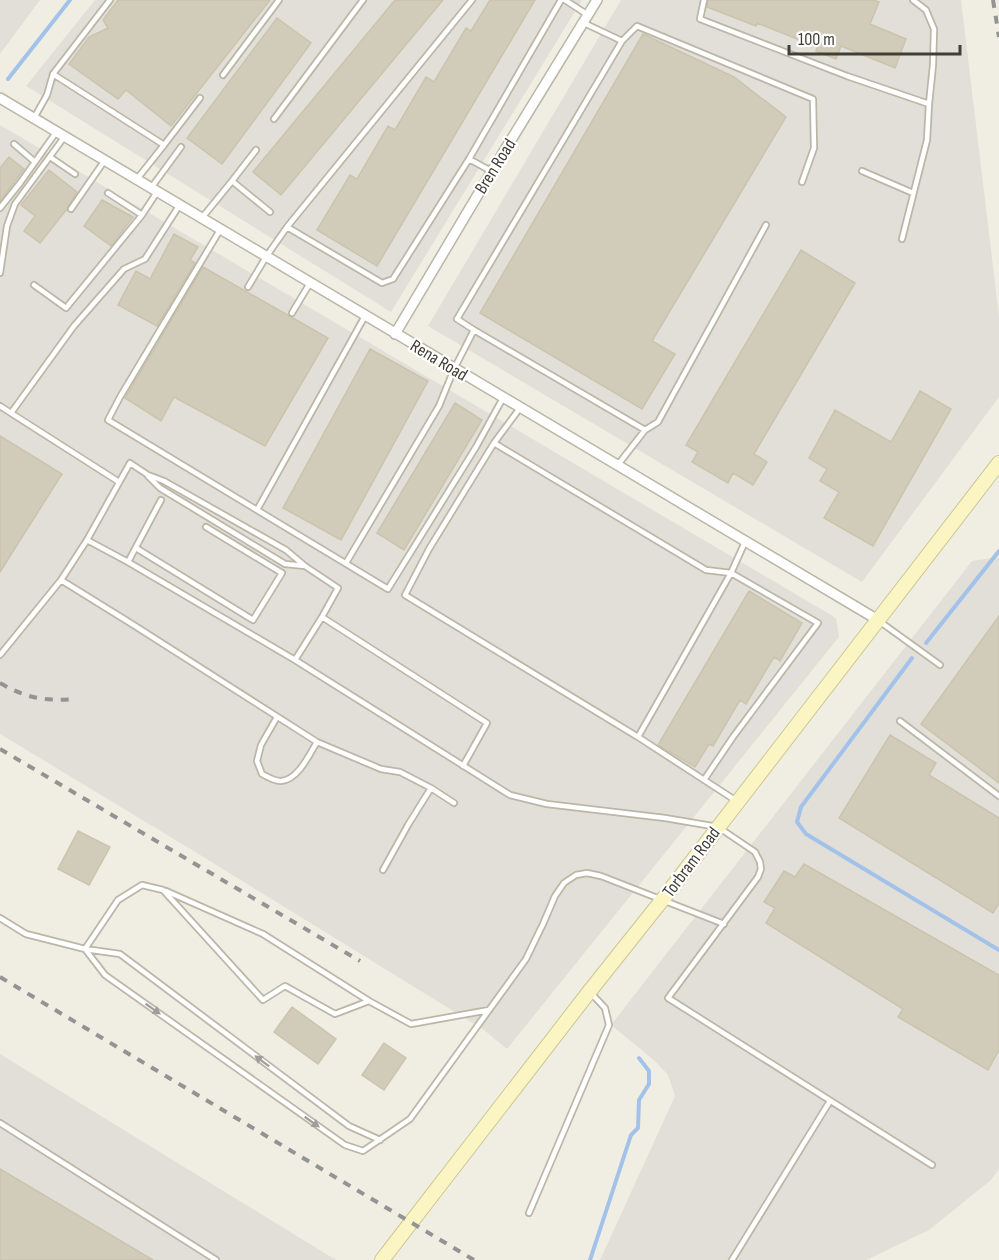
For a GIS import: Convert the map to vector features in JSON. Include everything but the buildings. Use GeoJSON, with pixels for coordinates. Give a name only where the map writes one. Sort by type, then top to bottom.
{"type":"FeatureCollection","features":[{"type":"Feature","properties":{"kind":"main road","name":"Torbram Road"},"geometry":{"type":"LineString","coordinates":[[382,1260],[999,463]]}},
{"type":"Feature","properties":{"kind":"street","name":"Bren Road"},"geometry":{"type":"LineString","coordinates":[[395,334],[597,0]]}},
{"type":"Feature","properties":{"kind":"street","name":"Rena Road"},"geometry":{"type":"LineString","coordinates":[[0,98],[878,621]]}},
{"type":"Feature","properties":{"kind":"lane"},"geometry":{"type":"LineString","coordinates":[[34,118],[47,95],[53,75],[110,0]]}},
{"type":"Feature","properties":{"kind":"lane"},"geometry":{"type":"LineString","coordinates":[[223,75],[279,0]]}},
{"type":"Feature","properties":{"kind":"lane"},"geometry":{"type":"LineString","coordinates":[[274,119],[363,0]]}},
{"type":"Feature","properties":{"kind":"lane"},"geometry":{"type":"LineString","coordinates":[[248,286],[287,227],[472,0]]}},
{"type":"Feature","properties":{"kind":"lane"},"geometry":{"type":"LineString","coordinates":[[287,227],[382,283],[393,279],[469,159],[563,0],[586,19],[622,41]]}},
{"type":"Feature","properties":{"kind":"lane"},"geometry":{"type":"LineString","coordinates":[[704,0],[700,20],[928,104]]}},
{"type":"Feature","properties":{"kind":"lane"},"geometry":{"type":"LineString","coordinates":[[902,239],[927,140],[928,104],[933,64],[934,29],[926,10],[913,0]]}},
{"type":"Feature","properties":{"kind":"lane"},"geometry":{"type":"LineString","coordinates":[[645,430],[457,319],[622,41],[637,26],[813,99],[814,148],[802,182]]}},
{"type":"Feature","properties":{"kind":"lane"},"geometry":{"type":"LineString","coordinates":[[53,75],[164,145]]}},
{"type":"Feature","properties":{"kind":"lane"},"geometry":{"type":"LineString","coordinates":[[137,179],[200,98]]}},
{"type":"Feature","properties":{"kind":"lane"},"geometry":{"type":"LineString","coordinates":[[0,273],[7,226],[15,204],[50,157],[61,134]]}},
{"type":"Feature","properties":{"kind":"lane"},"geometry":{"type":"LineString","coordinates":[[0,207],[35,162],[61,134]]}},
{"type":"Feature","properties":{"kind":"lane"},"geometry":{"type":"LineString","coordinates":[[14,144],[35,162]]}},
{"type":"Feature","properties":{"kind":"lane"},"geometry":{"type":"LineString","coordinates":[[34,285],[66,308],[142,215],[154,190],[181,147]]}},
{"type":"Feature","properties":{"kind":"lane"},"geometry":{"type":"LineString","coordinates":[[201,219],[256,150]]}},
{"type":"Feature","properties":{"kind":"lane"},"geometry":{"type":"LineString","coordinates":[[50,157],[75,174]]}},
{"type":"Feature","properties":{"kind":"lane"},"geometry":{"type":"LineString","coordinates":[[469,159],[492,171]]}},
{"type":"Feature","properties":{"kind":"lane"},"geometry":{"type":"LineString","coordinates":[[71,209],[105,160]]}},
{"type":"Feature","properties":{"kind":"lane"},"geometry":{"type":"LineString","coordinates":[[862,171],[913,193]]}},
{"type":"Feature","properties":{"kind":"lane"},"geometry":{"type":"LineString","coordinates":[[232,181],[270,212]]}},
{"type":"Feature","properties":{"kind":"lane"},"geometry":{"type":"LineString","coordinates":[[108,193],[142,215]]}},
{"type":"Feature","properties":{"kind":"lane"},"geometry":{"type":"LineString","coordinates":[[11,413],[74,326],[124,269],[145,258],[179,206]]}},
{"type":"Feature","properties":{"kind":"lane"},"geometry":{"type":"LineString","coordinates":[[617,466],[645,430],[658,422],[766,225]]}},
{"type":"Feature","properties":{"kind":"lane"},"geometry":{"type":"LineString","coordinates":[[220,230],[108,420],[388,589],[476,447],[503,398]]}},
{"type":"Feature","properties":{"kind":"lane"},"geometry":{"type":"LineString","coordinates":[[292,312],[310,283]]}},
{"type":"Feature","properties":{"kind":"lane"},"geometry":{"type":"LineString","coordinates":[[257,510],[365,316]]}},
{"type":"Feature","properties":{"kind":"lane"},"geometry":{"type":"LineString","coordinates":[[346,563],[439,406],[454,369],[474,330]]}},
{"type":"Feature","properties":{"kind":"lane"},"geometry":{"type":"LineString","coordinates":[[0,406],[119,482]]}},
{"type":"Feature","properties":{"kind":"lane"},"geometry":{"type":"LineString","coordinates":[[520,408],[494,443],[429,549],[405,595],[638,737],[738,802]]}},
{"type":"Feature","properties":{"kind":"lane"},"geometry":{"type":"LineString","coordinates":[[494,443],[706,570],[731,573],[818,623],[704,780]]}},
{"type":"Feature","properties":{"kind":"lane"},"geometry":{"type":"LineString","coordinates":[[0,655],[62,580],[87,540],[129,463],[286,550],[338,588],[295,660]]}},
{"type":"Feature","properties":{"kind":"lane"},"geometry":{"type":"LineString","coordinates":[[148,475],[160,489],[285,564],[305,566]]}},
{"type":"Feature","properties":{"kind":"lane"},"geometry":{"type":"LineString","coordinates":[[128,562],[161,500]]}},
{"type":"Feature","properties":{"kind":"lane"},"geometry":{"type":"LineString","coordinates":[[136,548],[254,620],[282,573],[206,526]]}},
{"type":"Feature","properties":{"kind":"lane"},"geometry":{"type":"LineString","coordinates":[[87,540],[295,660],[510,795],[530,801],[575,808],[665,818],[718,827],[755,852],[761,869],[758,877],[668,998],[932,1165]]}},
{"type":"Feature","properties":{"kind":"lane"},"geometry":{"type":"LineString","coordinates":[[638,737],[731,573],[745,542]]}},
{"type":"Feature","properties":{"kind":"lane"},"geometry":{"type":"LineString","coordinates":[[62,580],[317,742],[381,769],[400,772],[454,803]]}},
{"type":"Feature","properties":{"kind":"lane"},"geometry":{"type":"LineString","coordinates":[[322,616],[488,723],[463,766]]}},
{"type":"Feature","properties":{"kind":"lane"},"geometry":{"type":"LineString","coordinates":[[878,621],[940,665]]}},
{"type":"Feature","properties":{"kind":"lane"},"geometry":{"type":"LineString","coordinates":[[277,717],[261,745],[257,761],[262,774],[273,780],[284,781],[296,774],[317,742]]}},
{"type":"Feature","properties":{"kind":"lane"},"geometry":{"type":"LineString","coordinates":[[900,721],[999,796]]}},
{"type":"Feature","properties":{"kind":"lane"},"geometry":{"type":"LineString","coordinates":[[383,870],[431,788]]}},
{"type":"Feature","properties":{"kind":"lane"},"geometry":{"type":"LineString","coordinates":[[85,949],[105,975],[345,1145],[363,1151],[410,1119],[526,959],[555,896],[564,883],[576,875],[587,873],[601,876],[724,924]]}},
{"type":"Feature","properties":{"kind":"lane"},"geometry":{"type":"LineString","coordinates":[[85,949],[118,900],[142,885],[163,890],[263,934],[369,1001],[411,1024],[489,1010]]}},
{"type":"Feature","properties":{"kind":"lane"},"geometry":{"type":"LineString","coordinates":[[163,890],[263,999],[285,986],[335,1014],[369,1001]]}},
{"type":"Feature","properties":{"kind":"lane"},"geometry":{"type":"LineString","coordinates":[[0,918],[26,934],[85,949],[120,954],[349,1126],[380,1140]]}},
{"type":"Feature","properties":{"kind":"lane"},"geometry":{"type":"LineString","coordinates":[[529,1213],[609,1025],[605,1008],[589,992]]}},
{"type":"Feature","properties":{"kind":"lane"},"geometry":{"type":"LineString","coordinates":[[732,1260],[830,1101]]}},
{"type":"Feature","properties":{"kind":"lane"},"geometry":{"type":"LineString","coordinates":[[0,1123],[216,1260]]}},
{"type":"Feature","properties":{"kind":"shaded area"},"geometry":{"type":"Polygon","coordinates":[[[0,0],[40,0],[0,54],[0,0]]]}},
{"type":"Feature","properties":{"kind":"shaded area"},"geometry":{"type":"Polygon","coordinates":[[[95,0],[582,0],[391,312],[26,86],[95,0]]]}},
{"type":"Feature","properties":{"kind":"shaded area"},"geometry":{"type":"Polygon","coordinates":[[[621,0],[961,0],[999,316],[999,397],[862,582],[428,326],[621,0]]]}},
{"type":"Feature","properties":{"kind":"shaded area"},"geometry":{"type":"Polygon","coordinates":[[[0,125],[836,618],[839,637],[507,1049],[484,1030],[0,734],[0,125]]]}},
{"type":"Feature","properties":{"kind":"shaded area"},"geometry":{"type":"Polygon","coordinates":[[[999,557],[999,1169],[991,1180],[929,1230],[866,1260],[600,1260],[675,1096],[668,1075],[655,1061],[611,1025],[972,561],[999,557]]]}},
{"type":"Feature","properties":{"kind":"shaded area"},"geometry":{"type":"Polygon","coordinates":[[[829,620],[835,625],[717,779],[711,774],[829,620]]]}},
{"type":"Feature","properties":{"kind":"shaded area"},"geometry":{"type":"Polygon","coordinates":[[[0,1054],[336,1260],[0,1260],[0,1054]]]}},
{"type":"Feature","properties":{"kind":"waterway"},"geometry":{"type":"LineString","coordinates":[[8,79],[70,0]]}},
{"type":"Feature","properties":{"kind":"waterway"},"geometry":{"type":"LineString","coordinates":[[926,643],[999,551]]}},
{"type":"Feature","properties":{"kind":"waterway"},"geometry":{"type":"LineString","coordinates":[[912,658],[801,807],[797,822],[806,834],[999,950]]}},
{"type":"Feature","properties":{"kind":"waterway"},"geometry":{"type":"LineString","coordinates":[[590,1260],[631,1135],[638,1128],[639,1100],[649,1084],[649,1071],[639,1058]]}},
{"type":"Feature","properties":{"kind":"railway"},"geometry":{"type":"LineString","coordinates":[[993,0],[999,37]]}},
{"type":"Feature","properties":{"kind":"railway"},"geometry":{"type":"LineString","coordinates":[[0,683],[19,693],[36,698],[76,699]]}},
{"type":"Feature","properties":{"kind":"railway"},"geometry":{"type":"LineString","coordinates":[[0,749],[360,961]]}},
{"type":"Feature","properties":{"kind":"railway"},"geometry":{"type":"LineString","coordinates":[[0,977],[474,1260]]}}]}
